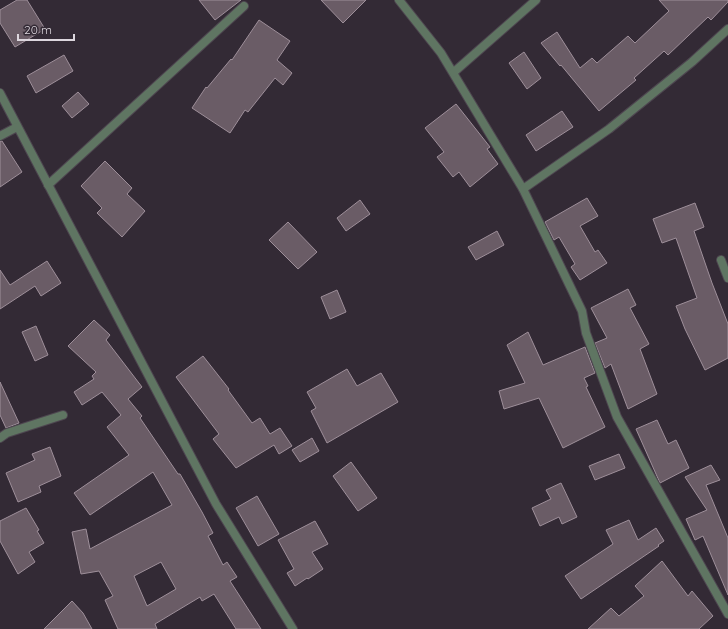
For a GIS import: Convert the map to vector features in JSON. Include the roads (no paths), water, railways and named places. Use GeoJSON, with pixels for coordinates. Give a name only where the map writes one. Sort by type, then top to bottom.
{"type":"FeatureCollection","features":[{"type":"Feature","properties":{"kind":"street"},"geometry":{"type":"LineString","coordinates":[[400,0],[441,52],[523,189],[582,310],[586,332],[617,417],[728,614]]}},
{"type":"Feature","properties":{"kind":"street"},"geometry":{"type":"LineString","coordinates":[[454,72],[536,0]]}},
{"type":"Feature","properties":{"kind":"street"},"geometry":{"type":"LineString","coordinates":[[48,185],[244,6]]}},
{"type":"Feature","properties":{"kind":"street"},"geometry":{"type":"LineString","coordinates":[[523,189],[609,129],[692,62],[728,29]]}},
{"type":"Feature","properties":{"kind":"street"},"geometry":{"type":"LineString","coordinates":[[0,93],[216,504],[293,629]]}},
{"type":"Feature","properties":{"kind":"street"},"geometry":{"type":"LineString","coordinates":[[0,136],[17,127]]}},
{"type":"Feature","properties":{"kind":"street"},"geometry":{"type":"LineString","coordinates":[[721,260],[728,278]]}},
{"type":"Feature","properties":{"kind":"street"},"geometry":{"type":"LineString","coordinates":[[0,438],[7,433],[63,415]]}}]}
